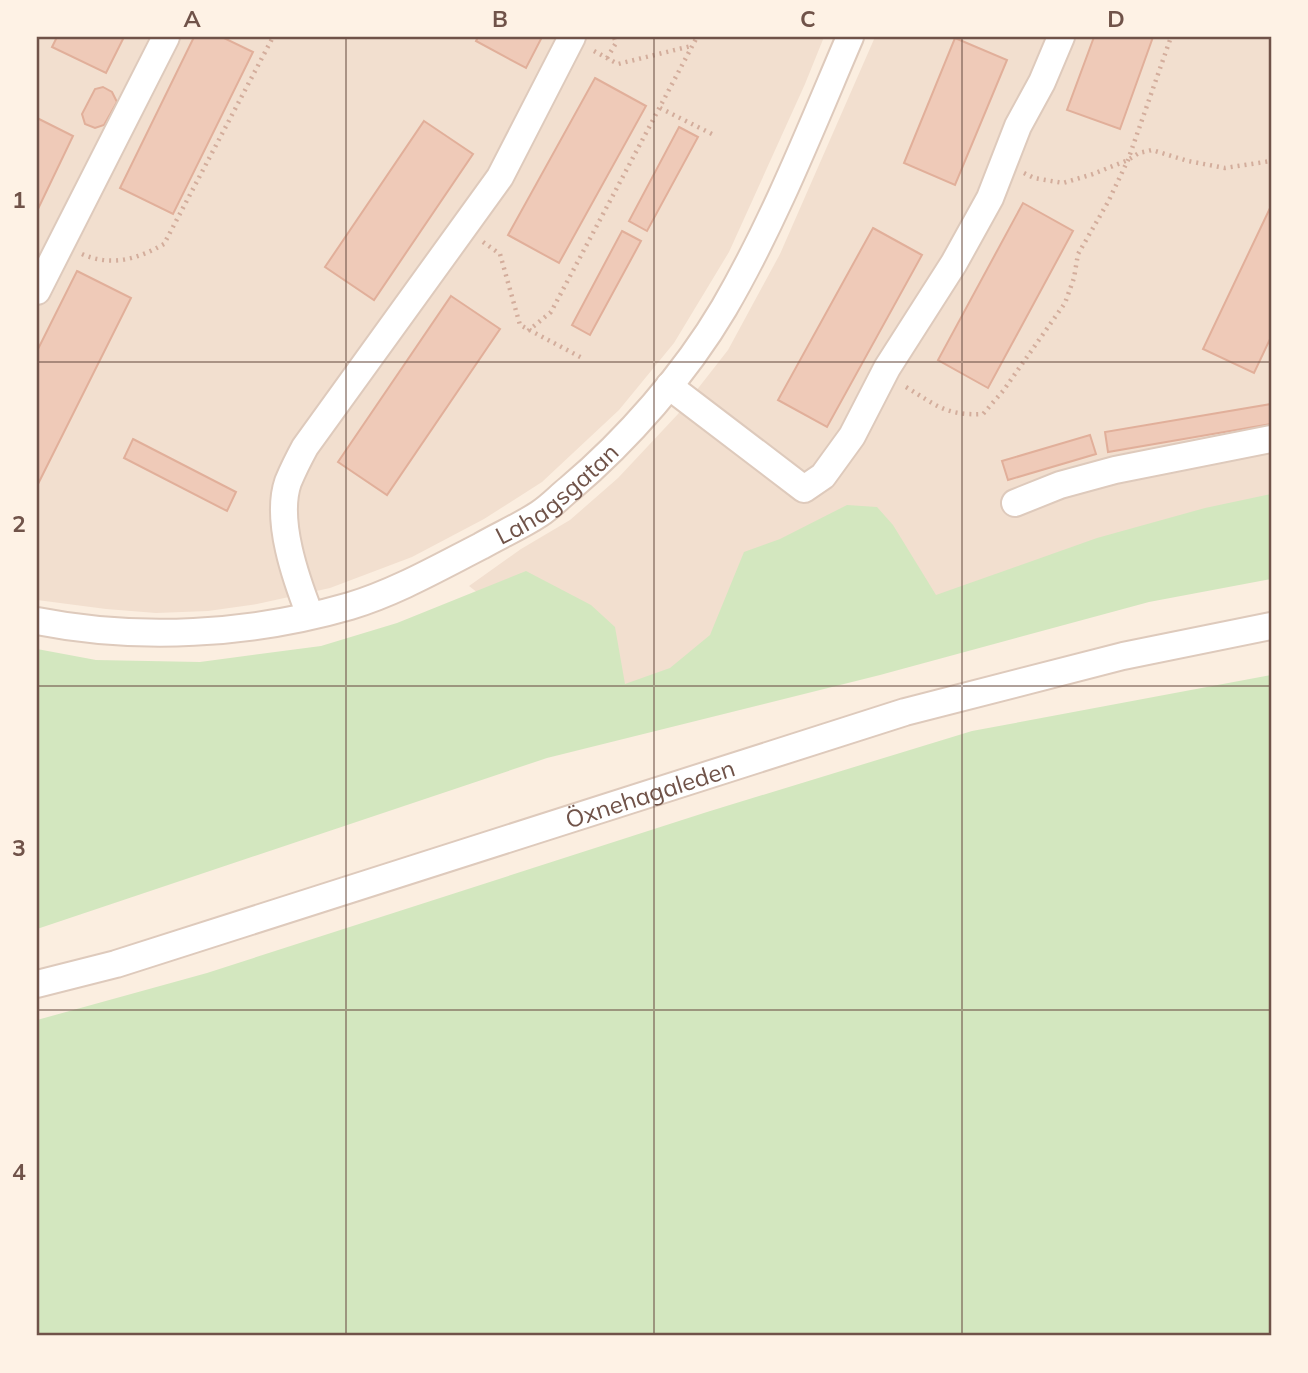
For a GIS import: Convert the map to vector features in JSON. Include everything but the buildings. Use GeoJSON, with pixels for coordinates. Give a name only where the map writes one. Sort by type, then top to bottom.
{"type":"FeatureCollection","features":[{"type":"Feature","properties":{"kind":"street"},"geometry":{"type":"LineString","coordinates":[[37,291],[166,37]]}},
{"type":"Feature","properties":{"kind":"street","name":"Lahagsgatan"},"geometry":{"type":"LineString","coordinates":[[37,621],[79,629],[148,632],[215,630],[310,615],[350,606],[416,580],[540,513],[599,463],[668,386],[723,310],[769,222],[850,37]]}},
{"type":"Feature","properties":{"kind":"street"},"geometry":{"type":"LineString","coordinates":[[668,386],[804,489],[823,476],[852,436],[884,374],[954,264],[990,198],[1018,125],[1042,82],[1061,37]]}},
{"type":"Feature","properties":{"kind":"street"},"geometry":{"type":"LineString","coordinates":[[310,615],[295,577],[286,534],[287,484],[305,447],[500,177],[571,38]]}},
{"type":"Feature","properties":{"kind":"street"},"geometry":{"type":"LineString","coordinates":[[1015,503],[1060,485],[1115,470],[1271,439]]}},
{"type":"Feature","properties":{"kind":"street","name":"Öxnehagaleden"},"geometry":{"type":"LineString","coordinates":[[37,984],[128,960],[905,712],[1123,656],[1271,626]]}},
{"type":"Feature","properties":{"kind":"path"},"geometry":{"type":"LineString","coordinates":[[62,244],[94,260],[110,262],[131,259],[164,244],[273,37]]}},
{"type":"Feature","properties":{"kind":"path"},"geometry":{"type":"LineString","coordinates":[[607,58],[616,43],[614,37]]}},
{"type":"Feature","properties":{"kind":"path"},"geometry":{"type":"LineString","coordinates":[[528,331],[551,312],[697,37]]}},
{"type":"Feature","properties":{"kind":"path"},"geometry":{"type":"LineString","coordinates":[[884,374],[946,412],[961,415],[983,414],[1003,391],[1065,303],[1074,278],[1078,254],[1128,160],[1171,37]]}},
{"type":"Feature","properties":{"kind":"path"},"geometry":{"type":"LineString","coordinates":[[571,38],[618,64],[692,46]]}},
{"type":"Feature","properties":{"kind":"path"},"geometry":{"type":"LineString","coordinates":[[660,108],[714,135]]}},
{"type":"Feature","properties":{"kind":"path"},"geometry":{"type":"LineString","coordinates":[[1003,163],[1034,178],[1063,183],[1152,150],[1225,168],[1271,161]]}},
{"type":"Feature","properties":{"kind":"path"},"geometry":{"type":"LineString","coordinates":[[462,227],[500,254],[520,325],[584,359]]}},
{"type":"Feature","properties":{"kind":"shaded area"},"geometry":{"type":"Polygon","coordinates":[[[37,37],[824,37],[729,252],[674,343],[619,410],[542,482],[484,519],[412,557],[330,588],[257,604],[208,611],[156,613],[37,600],[37,37]]]}},
{"type":"Feature","properties":{"kind":"shaded area"},"geometry":{"type":"Polygon","coordinates":[[[875,37],[1271,37],[1271,562],[603,690],[469,586],[521,549],[570,520],[618,478],[678,414],[728,350],[780,254],[875,37]]]}},
{"type":"Feature","properties":{"kind":"green space"},"geometry":{"type":"Polygon","coordinates":[[[1271,494],[1271,579],[1149,602],[880,675],[547,758],[37,929],[37,649],[96,660],[200,662],[321,646],[397,623],[526,571],[591,605],[615,627],[625,684],[670,668],[710,635],[744,552],[780,539],[847,505],[877,507],[893,525],[936,595],[1097,538],[1205,508],[1271,494]]]}},
{"type":"Feature","properties":{"kind":"green space"},"geometry":{"type":"Polygon","coordinates":[[[1271,675],[1271,1336],[37,1336],[37,1020],[207,973],[707,812],[972,731],[1271,675]]]}}]}
